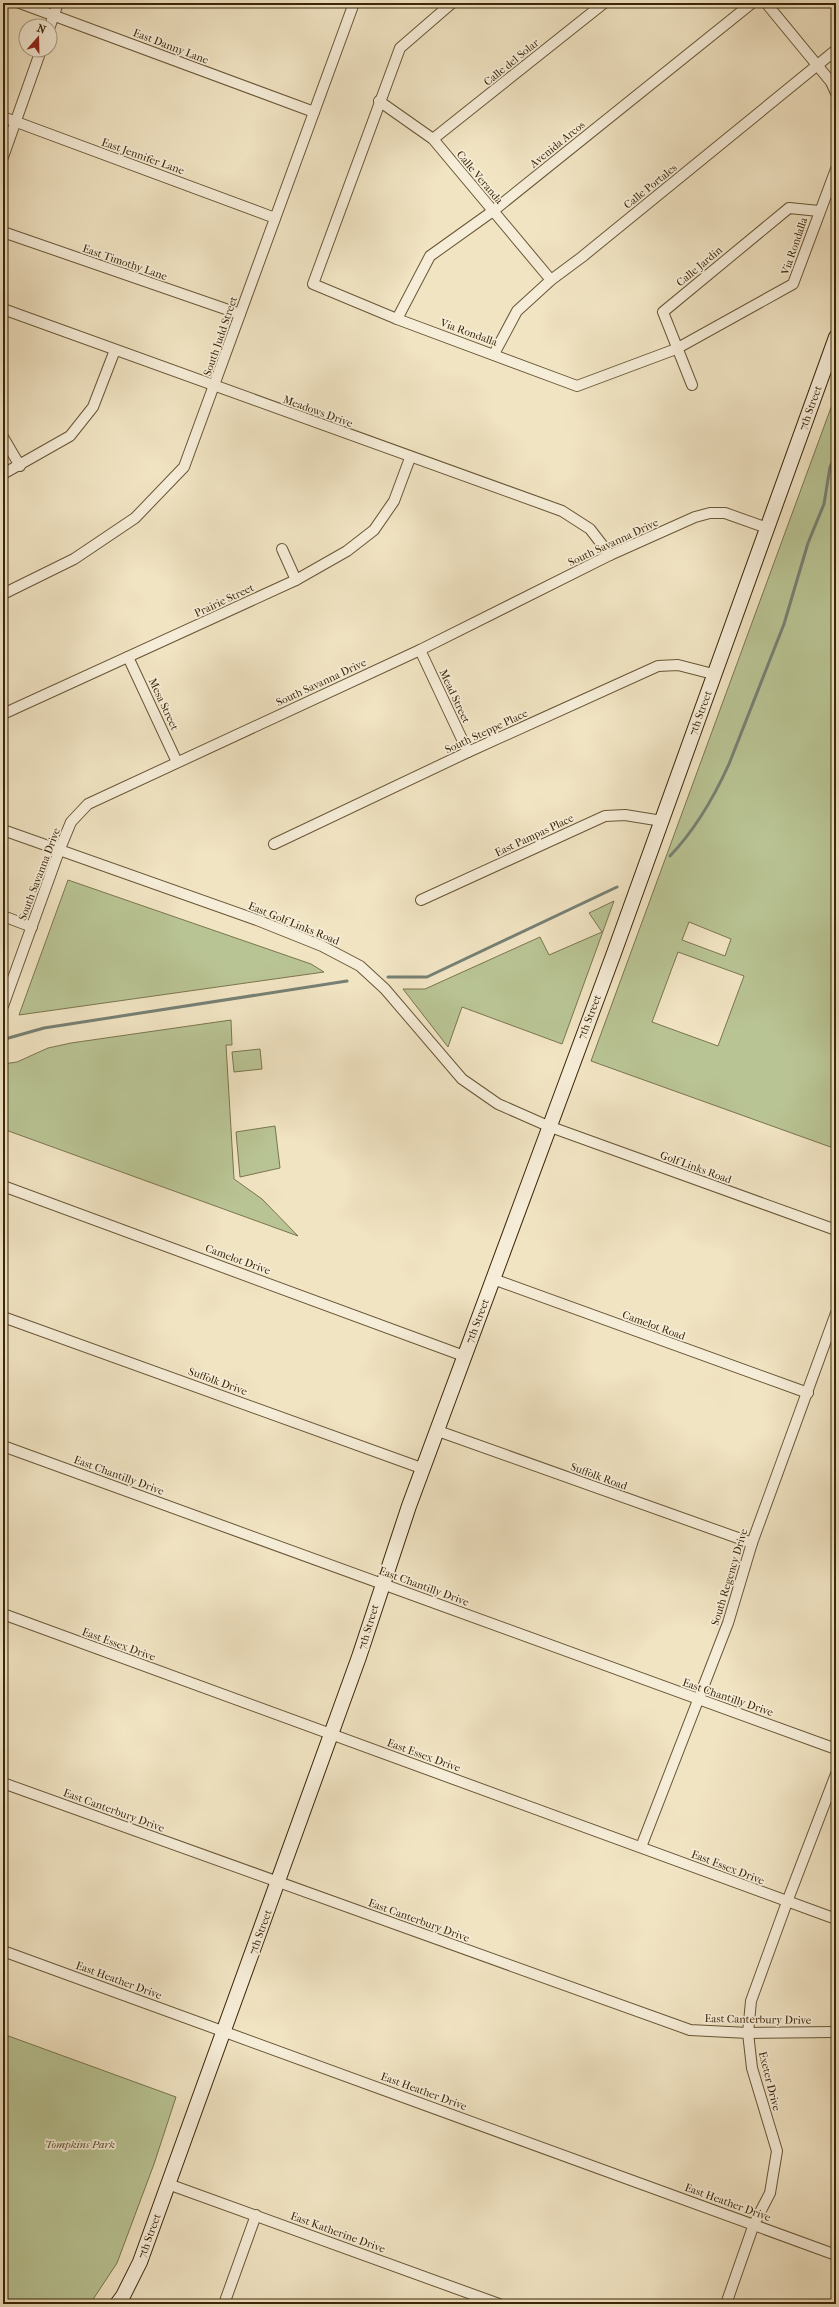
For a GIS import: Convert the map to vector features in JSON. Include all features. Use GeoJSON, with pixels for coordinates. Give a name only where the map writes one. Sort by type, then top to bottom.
{"type":"FeatureCollection","features":[{"type":"Feature","properties":{"kind":"main road","name":"7th Street"},"geometry":{"type":"LineString","coordinates":[[117,2304],[123,2296],[140,2262],[359,1657],[382,1584],[464,1356],[662,820],[836,338]]}},
{"type":"Feature","properties":{"kind":"street","name":"East Danny Lane"},"geometry":{"type":"LineString","coordinates":[[20,3],[314,112]]}},
{"type":"Feature","properties":{"kind":"street"},"geometry":{"type":"LineString","coordinates":[[53,18],[58,3]]}},
{"type":"Feature","properties":{"kind":"street","name":"Via Rondalla"},"geometry":{"type":"LineString","coordinates":[[452,3],[400,48],[379,101],[313,284],[397,319],[577,386],[676,349],[793,284],[819,211],[836,169]]}},
{"type":"Feature","properties":{"kind":"street","name":"Calle del Solar"},"geometry":{"type":"LineString","coordinates":[[433,139],[604,3]]}},
{"type":"Feature","properties":{"kind":"street","name":"Avenida Arcos"},"geometry":{"type":"LineString","coordinates":[[397,319],[430,256],[493,211],[752,3]]}},
{"type":"Feature","properties":{"kind":"street"},"geometry":{"type":"LineString","coordinates":[[766,3],[816,66],[831,82],[836,93]]}},
{"type":"Feature","properties":{"kind":"street","name":"South Judd Street"},"geometry":{"type":"LineString","coordinates":[[3,594],[74,559],[135,518],[184,467],[215,386],[314,112],[351,4]]}},
{"type":"Feature","properties":{"kind":"street","name":"Calle Portales"},"geometry":{"type":"LineString","coordinates":[[494,354],[517,311],[551,280],[582,257],[836,50]]}},
{"type":"Feature","properties":{"kind":"street"},"geometry":{"type":"LineString","coordinates":[[3,157],[38,58]]}},
{"type":"Feature","properties":{"kind":"street","name":"Calle Veranda"},"geometry":{"type":"LineString","coordinates":[[379,101],[433,139],[551,280]]}},
{"type":"Feature","properties":{"kind":"street","name":"East Jennifer Lane"},"geometry":{"type":"LineString","coordinates":[[3,117],[275,218]]}},
{"type":"Feature","properties":{"kind":"street","name":"Calle Jardin"},"geometry":{"type":"LineString","coordinates":[[692,385],[676,349],[663,312],[789,208],[819,211]]}},
{"type":"Feature","properties":{"kind":"street","name":"East Timothy Lane"},"geometry":{"type":"LineString","coordinates":[[3,232],[240,314]]}},
{"type":"Feature","properties":{"kind":"street","name":"Meadows Drive"},"geometry":{"type":"LineString","coordinates":[[3,309],[410,458],[562,511],[590,529],[610,555]]}},
{"type":"Feature","properties":{"kind":"street"},"geometry":{"type":"LineString","coordinates":[[3,474],[20,466],[70,436],[93,407],[115,350]]}},
{"type":"Feature","properties":{"kind":"street"},"geometry":{"type":"LineString","coordinates":[[3,437],[20,466]]}},
{"type":"Feature","properties":{"kind":"street","name":"Prairie Street"},"geometry":{"type":"LineString","coordinates":[[3,714],[296,580],[348,551],[374,530],[394,501],[410,458]]}},
{"type":"Feature","properties":{"kind":"street","name":"South Savanna Drive"},"geometry":{"type":"LineString","coordinates":[[3,1006],[59,850],[71,822],[88,804],[420,650],[610,555],[695,517],[710,513],[725,513],[767,528]]}},
{"type":"Feature","properties":{"kind":"street"},"geometry":{"type":"LineString","coordinates":[[282,549],[296,580]]}},
{"type":"Feature","properties":{"kind":"street","name":"Mead Street"},"geometry":{"type":"LineString","coordinates":[[420,650],[468,752]]}},
{"type":"Feature","properties":{"kind":"street","name":"Mesa Street"},"geometry":{"type":"LineString","coordinates":[[128,657],[177,762]]}},
{"type":"Feature","properties":{"kind":"street","name":"South Steppe Place"},"geometry":{"type":"LineString","coordinates":[[274,844],[468,752],[658,666],[678,665],[714,674]]}},
{"type":"Feature","properties":{"kind":"street","name":"East Pampas Place"},"geometry":{"type":"LineString","coordinates":[[420,900],[605,816],[625,815],[662,820]]}},
{"type":"Feature","properties":{"kind":"street","name":"East Golf Links Road"},"geometry":{"type":"LineString","coordinates":[[3,830],[257,920],[322,946],[360,966],[385,989],[462,1079],[498,1104],[548,1126]]}},
{"type":"Feature","properties":{"kind":"street"},"geometry":{"type":"LineString","coordinates":[[3,916],[32,927]]}},
{"type":"Feature","properties":{"kind":"street","name":"Golf Links Road"},"geometry":{"type":"LineString","coordinates":[[548,1126],[836,1230]]}},
{"type":"Feature","properties":{"kind":"street","name":"Camelot Drive"},"geometry":{"type":"LineString","coordinates":[[3,1186],[464,1356]]}},
{"type":"Feature","properties":{"kind":"street","name":"Camelot Road"},"geometry":{"type":"LineString","coordinates":[[493,1279],[808,1393]]}},
{"type":"Feature","properties":{"kind":"street","name":"South Regency Drive"},"geometry":{"type":"LineString","coordinates":[[640,1847],[728,1623],[752,1543],[836,1313]]}},
{"type":"Feature","properties":{"kind":"street","name":"Suffolk Drive"},"geometry":{"type":"LineString","coordinates":[[3,1317],[424,1469]]}},
{"type":"Feature","properties":{"kind":"street","name":"Suffolk Road"},"geometry":{"type":"LineString","coordinates":[[438,1431],[752,1543]]}},
{"type":"Feature","properties":{"kind":"street","name":"East Chantilly Drive"},"geometry":{"type":"LineString","coordinates":[[3,1446],[836,1749]]}},
{"type":"Feature","properties":{"kind":"street","name":"East Essex Drive"},"geometry":{"type":"LineString","coordinates":[[3,1614],[836,1919]]}},
{"type":"Feature","properties":{"kind":"street","name":"Exeter Drive"},"geometry":{"type":"LineString","coordinates":[[726,2304],[754,2224],[770,2193],[777,2151],[752,2068],[748,2033],[751,2002],[787,1902],[836,1774]]}},
{"type":"Feature","properties":{"kind":"street","name":"East Canterbury Drive"},"geometry":{"type":"LineString","coordinates":[[3,1783],[690,2030],[748,2033],[836,2032]]}},
{"type":"Feature","properties":{"kind":"street","name":"East Heather Drive"},"geometry":{"type":"LineString","coordinates":[[3,1951],[836,2255]]}},
{"type":"Feature","properties":{"kind":"street","name":"East Katherine Drive"},"geometry":{"type":"LineString","coordinates":[[168,2184],[500,2304]]}},
{"type":"Feature","properties":{"kind":"street"},"geometry":{"type":"LineString","coordinates":[[224,2304],[256,2215]]}},
{"type":"Feature","properties":{"kind":"green space"},"geometry":{"type":"Polygon","coordinates":[[[836,394],[836,1149],[591,1061],[836,394]],[[689,922],[682,940],[725,956],[731,939],[689,922]],[[678,952],[652,1022],[718,1046],[744,976],[678,952]]]}},
{"type":"Feature","properties":{"kind":"green space"},"geometry":{"type":"Polygon","coordinates":[[[68,880],[311,964],[324,972],[19,1015],[68,880]]]}},
{"type":"Feature","properties":{"kind":"green space"},"geometry":{"type":"Polygon","coordinates":[[[614,901],[562,1044],[462,1007],[448,1047],[403,989],[425,989],[540,937],[549,955],[602,932],[589,913],[614,901]]]}},
{"type":"Feature","properties":{"kind":"green space"},"geometry":{"type":"Polygon","coordinates":[[[231,1020],[232,1045],[226,1045],[234,1179],[262,1199],[298,1236],[3,1129],[3,1064],[17,1062],[48,1048],[71,1043],[231,1020]]]}},
{"type":"Feature","properties":{"kind":"green space"},"geometry":{"type":"Polygon","coordinates":[[[260,1049],[262,1069],[234,1072],[232,1052],[260,1049]]]}},
{"type":"Feature","properties":{"kind":"green space"},"geometry":{"type":"Polygon","coordinates":[[[275,1126],[280,1168],[240,1177],[236,1132],[275,1126]]]}},
{"type":"Feature","properties":{"kind":"green space","name":"Tompkins Park"},"geometry":{"type":"Polygon","coordinates":[[[3,2034],[176,2097],[154,2164],[117,2263],[90,2304],[3,2304],[3,2034]]]}},
{"type":"Feature","properties":{"kind":"waterway"},"geometry":{"type":"LineString","coordinates":[[670,856],[696,824],[717,789],[729,764],[784,624],[808,543],[824,504],[830,467],[836,454]]}},
{"type":"Feature","properties":{"kind":"waterway"},"geometry":{"type":"LineString","coordinates":[[388,977],[427,977],[617,887]]}},
{"type":"Feature","properties":{"kind":"waterway"},"geometry":{"type":"LineString","coordinates":[[5,1039],[44,1028],[347,981]]}}]}
